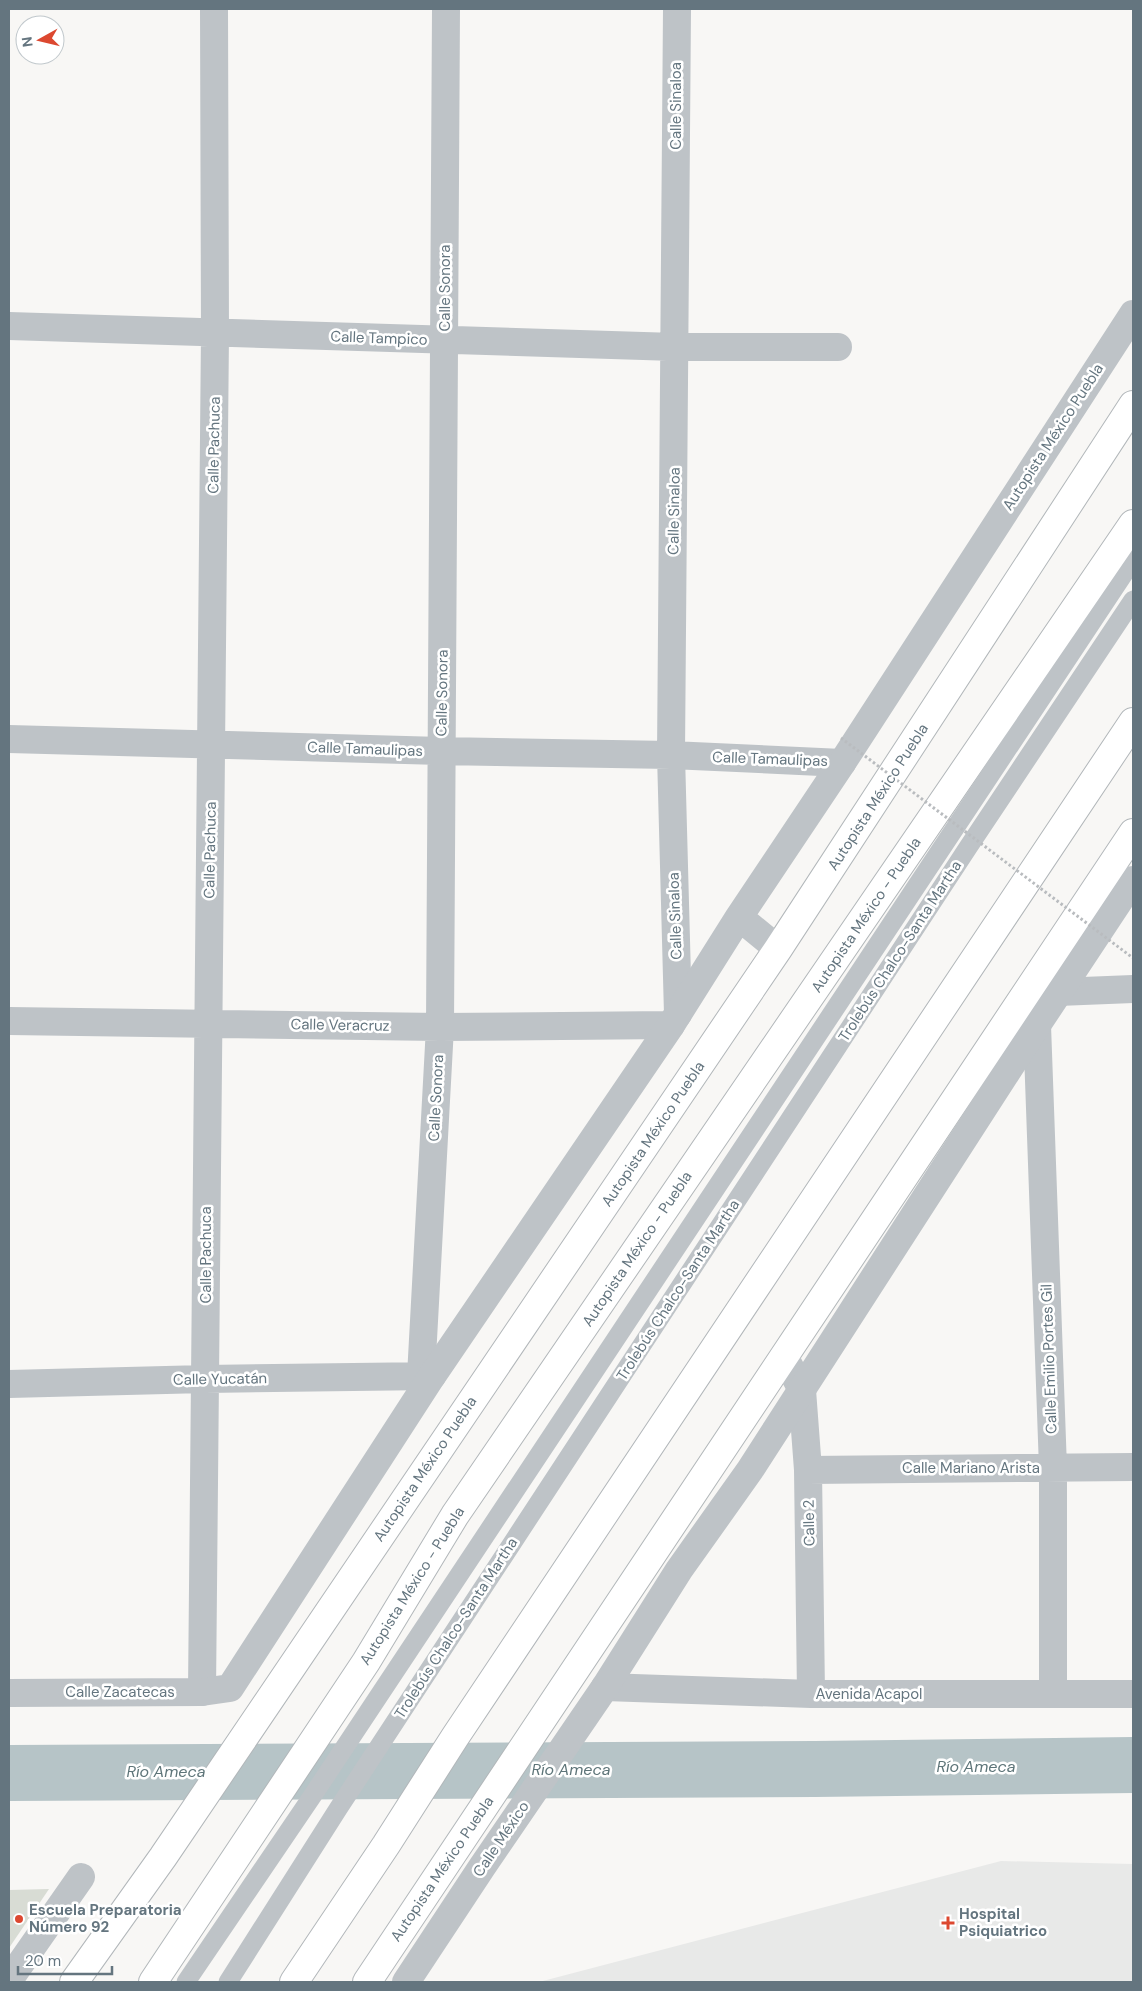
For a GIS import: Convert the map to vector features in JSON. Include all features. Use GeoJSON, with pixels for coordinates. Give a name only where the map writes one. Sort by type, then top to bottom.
{"type":"FeatureCollection","features":[{"type":"Feature","properties":{"kind":"highway","name":"Autopista México Puebla"},"geometry":{"type":"LineString","coordinates":[[74,1982],[162,1857],[778,949],[1133,405]]}},
{"type":"Feature","properties":{"kind":"highway","name":"Autopista México - Puebla"},"geometry":{"type":"LineString","coordinates":[[153,1982],[366,1662],[455,1515],[1133,524]]}},
{"type":"Feature","properties":{"kind":"highway"},"geometry":{"type":"LineString","coordinates":[[294,1982],[386,1845],[454,1737],[1133,722]]}},
{"type":"Feature","properties":{"kind":"highway","name":"Autopista México Puebla"},"geometry":{"type":"LineString","coordinates":[[366,1982],[1133,833]]}},
{"type":"Feature","properties":{"kind":"street","name":"Calle Pachuca"},"geometry":{"type":"LineString","coordinates":[[202,1692],[215,333],[214,9]]}},
{"type":"Feature","properties":{"kind":"street","name":"Calle Sonora"},"geometry":{"type":"LineString","coordinates":[[426,1376],[440,1027],[446,9]]}},
{"type":"Feature","properties":{"kind":"street","name":"Calle Sinaloa"},"geometry":{"type":"LineString","coordinates":[[674,1019],[671,755],[676,347],[677,9]]}},
{"type":"Feature","properties":{"kind":"street","name":"Autopista México Puebla"},"geometry":{"type":"LineString","coordinates":[[230,1688],[426,1376],[674,1019],[842,750],[1133,314]]}},
{"type":"Feature","properties":{"kind":"street","name":"Calle Tampico"},"geometry":{"type":"LineString","coordinates":[[9,326],[676,347],[838,348]]}},
{"type":"Feature","properties":{"kind":"street","name":"Calle Tamaulipas"},"geometry":{"type":"LineString","coordinates":[[9,739],[441,751],[671,755],[842,750]]}},
{"type":"Feature","properties":{"kind":"street"},"geometry":{"type":"LineString","coordinates":[[802,1390],[1058,992],[1133,880]]}},
{"type":"Feature","properties":{"kind":"street"},"geometry":{"type":"LineString","coordinates":[[739,917],[778,949]]}},
{"type":"Feature","properties":{"kind":"street"},"geometry":{"type":"LineString","coordinates":[[1058,992],[1133,989]]}},
{"type":"Feature","properties":{"kind":"street","name":"Calle Veracruz"},"geometry":{"type":"LineString","coordinates":[[9,1021],[440,1027],[674,1019]]}},
{"type":"Feature","properties":{"kind":"street","name":"Calle Emilio Portes Gil"},"geometry":{"type":"LineString","coordinates":[[1037,1025],[1053,1468],[1053,1693]]}},
{"type":"Feature","properties":{"kind":"street","name":"Calle 2"},"geometry":{"type":"LineString","coordinates":[[784,1356],[802,1390],[808,1470],[811,1694]]}},
{"type":"Feature","properties":{"kind":"street","name":"Calle Yucatán"},"geometry":{"type":"LineString","coordinates":[[9,1384],[426,1376]]}},
{"type":"Feature","properties":{"kind":"street","name":"Calle México"},"geometry":{"type":"LineString","coordinates":[[406,1982],[601,1691],[679,1570],[750,1470],[802,1390]]}},
{"type":"Feature","properties":{"kind":"street","name":"Calle Mariano Arista"},"geometry":{"type":"LineString","coordinates":[[808,1470],[1133,1468]]}},
{"type":"Feature","properties":{"kind":"street","name":"Calle Zacatecas"},"geometry":{"type":"LineString","coordinates":[[9,1693],[202,1692],[230,1688]]}},
{"type":"Feature","properties":{"kind":"street","name":"Avenida Acapol"},"geometry":{"type":"LineString","coordinates":[[601,1691],[811,1694],[1133,1694]]}},
{"type":"Feature","properties":{"kind":"street"},"geometry":{"type":"LineString","coordinates":[[9,1980],[81,1877]]}},
{"type":"Feature","properties":{"kind":"lane"},"geometry":{"type":"LineString","coordinates":[[186,1982],[394,1674],[1133,560]]}},
{"type":"Feature","properties":{"kind":"lane","name":"Trolebús Chalco-Santa Martha"},"geometry":{"type":"LineString","coordinates":[[228,1982],[427,1673],[969,846],[1133,600]]}},
{"type":"Feature","properties":{"kind":"path"},"geometry":{"type":"LineString","coordinates":[[842,750],[1133,958]]}},
{"type":"Feature","properties":{"kind":"shaded area","name":"Hospital Psiquiatrico"},"geometry":{"type":"Polygon","coordinates":[[[1001,1861],[1133,1864],[1133,1982],[539,1982],[1001,1861]]]}},
{"type":"Feature","properties":{"kind":"shaded area","name":"Escuela Preparatoria Número 92"},"geometry":{"type":"Polygon","coordinates":[[[49,1889],[9,1948],[9,1890],[49,1889]]]}},
{"type":"Feature","properties":{"kind":"waterway","name":"Río Ameca"},"geometry":{"type":"LineString","coordinates":[[9,1773],[815,1769],[1133,1765]]}},
{"type":"Feature","properties":{"kind":"place","name":"Escuela Preparatoria Número 92"},"geometry":{"type":"Point","coordinates":[19,1919]}},
{"type":"Feature","properties":{"kind":"place","name":"Hospital Psiquiatrico"},"geometry":{"type":"Point","coordinates":[948,1923]}}]}
